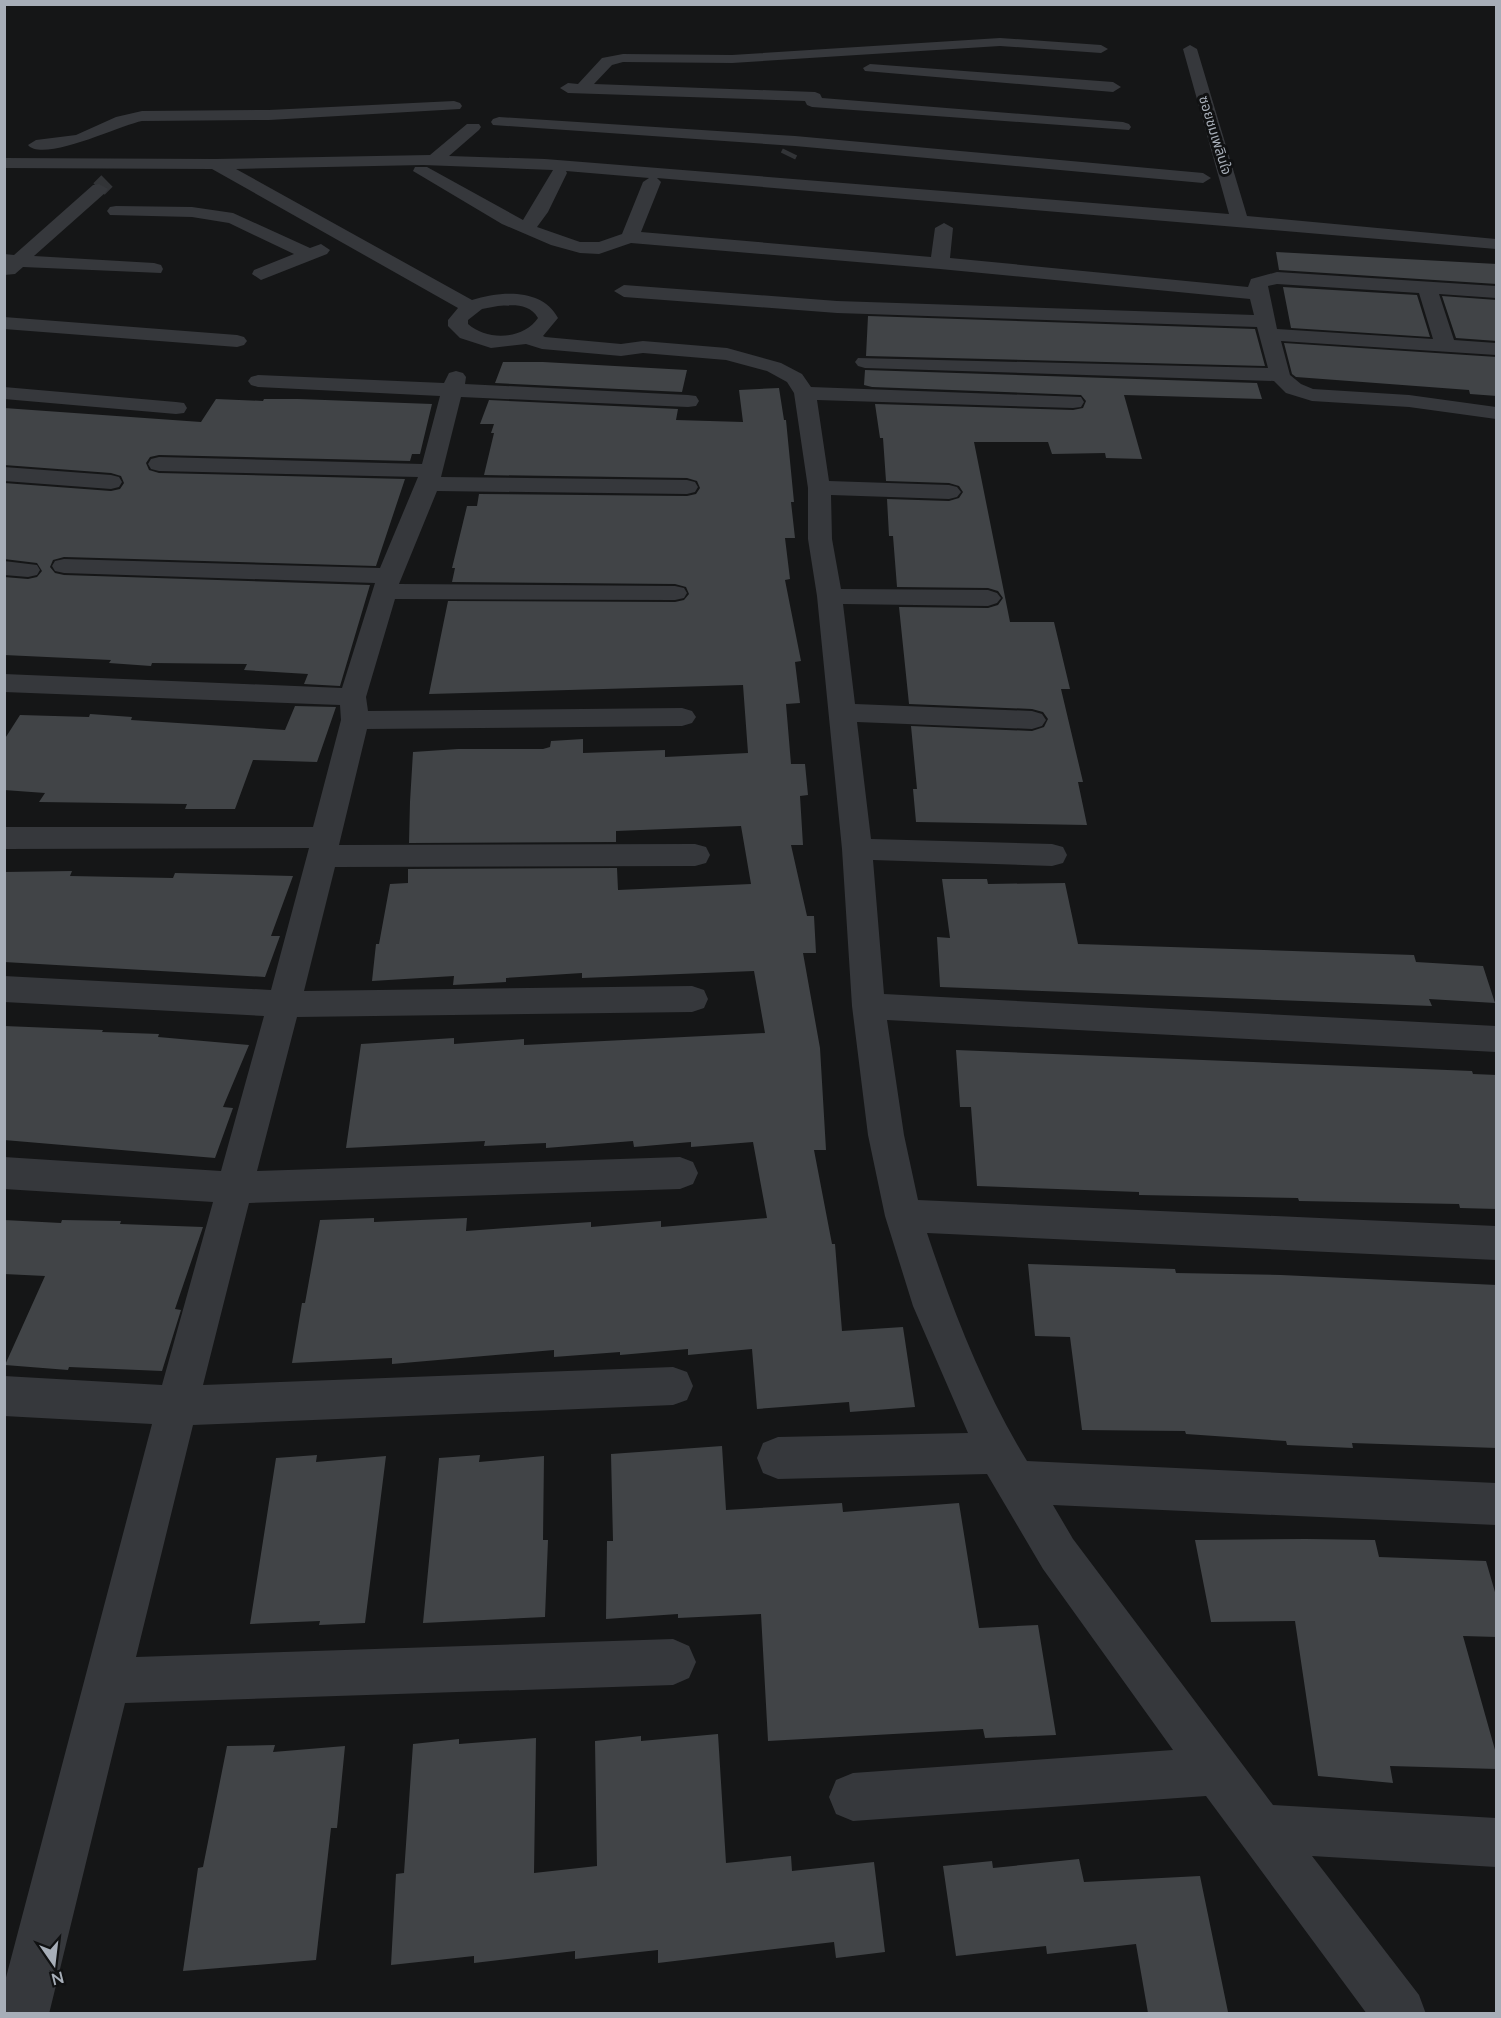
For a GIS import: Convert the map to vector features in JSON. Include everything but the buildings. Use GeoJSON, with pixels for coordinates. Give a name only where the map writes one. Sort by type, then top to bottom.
{"type":"FeatureCollection","features":[{"type":"Feature","properties":{"kind":"street"},"geometry":{"type":"LineString","coordinates":[[582,88],[607,61],[613,59],[732,59],[1000,42],[1101,49]]}},
{"type":"Feature","properties":{"kind":"street","name":"ซอยชมเพลินใจ"},"geometry":{"type":"LineString","coordinates":[[1190,49],[1240,221]]}},
{"type":"Feature","properties":{"kind":"street"},"geometry":{"type":"LineString","coordinates":[[834,53],[829,64],[1113,87]]}},
{"type":"Feature","properties":{"kind":"street"},"geometry":{"type":"LineString","coordinates":[[561,87],[816,95],[1124,127]]}},
{"type":"Feature","properties":{"kind":"street"},"geometry":{"type":"LineString","coordinates":[[785,162],[816,95]]}},
{"type":"Feature","properties":{"kind":"street"},"geometry":{"type":"LineString","coordinates":[[16,145],[66,143],[122,120],[142,116],[257,116],[454,106]]}},
{"type":"Feature","properties":{"kind":"street"},"geometry":{"type":"LineString","coordinates":[[499,122],[785,162],[1203,178]]}},
{"type":"Feature","properties":{"kind":"street"},"geometry":{"type":"LineString","coordinates":[[438,157],[473,127]]}},
{"type":"Feature","properties":{"kind":"street"},"geometry":{"type":"LineString","coordinates":[[4,163],[215,164],[438,157],[680,173],[785,162],[947,213]]}},
{"type":"Feature","properties":{"kind":"street"},"geometry":{"type":"LineString","coordinates":[[438,157],[526,228],[586,248],[598,248],[624,239],[854,255],[1258,294]]}},
{"type":"Feature","properties":{"kind":"street"},"geometry":{"type":"LineString","coordinates":[[9,265],[103,185],[121,162]]}},
{"type":"Feature","properties":{"kind":"street"},"geometry":{"type":"LineString","coordinates":[[215,164],[471,307]]}},
{"type":"Feature","properties":{"kind":"street"},"geometry":{"type":"LineString","coordinates":[[680,173],[682,185],[691,191],[947,213],[1199,230],[1217,226],[1214,218],[1497,244]]}},
{"type":"Feature","properties":{"kind":"street"},"geometry":{"type":"LineString","coordinates":[[526,228],[539,212],[560,174]]}},
{"type":"Feature","properties":{"kind":"street"},"geometry":{"type":"LineString","coordinates":[[624,239],[652,182]]}},
{"type":"Feature","properties":{"kind":"street"},"geometry":{"type":"LineString","coordinates":[[164,211],[176,195]]}},
{"type":"Feature","properties":{"kind":"street"},"geometry":{"type":"LineString","coordinates":[[233,218],[279,199]]}},
{"type":"Feature","properties":{"kind":"street"},"geometry":{"type":"LineString","coordinates":[[116,211],[164,211],[233,218],[308,254]]}},
{"type":"Feature","properties":{"kind":"street"},"geometry":{"type":"LineString","coordinates":[[940,263],[947,213]]}},
{"type":"Feature","properties":{"kind":"street"},"geometry":{"type":"LineString","coordinates":[[261,274],[350,239]]}},
{"type":"Feature","properties":{"kind":"street"},"geometry":{"type":"LineString","coordinates":[[837,307],[854,255]]}},
{"type":"Feature","properties":{"kind":"street"},"geometry":{"type":"LineString","coordinates":[[9,265],[154,269]]}},
{"type":"Feature","properties":{"kind":"street"},"geometry":{"type":"LineString","coordinates":[[1497,292],[1277,278],[1262,280],[1258,283],[1258,294],[1266,328],[1280,375],[1285,384],[1297,391],[1312,395],[1409,401],[1497,413]]}},
{"type":"Feature","properties":{"kind":"street"},"geometry":{"type":"LineString","coordinates":[[1427,287],[1445,345]]}},
{"type":"Feature","properties":{"kind":"street"},"geometry":{"type":"LineString","coordinates":[[624,291],[837,307],[1266,328],[1497,349]]}},
{"type":"Feature","properties":{"kind":"street"},"geometry":{"type":"LineString","coordinates":[[497,300],[526,301],[546,311],[548,318],[545,325],[527,337],[492,350],[463,332],[458,320],[471,307],[497,300]]}},
{"type":"Feature","properties":{"kind":"street"},"geometry":{"type":"LineString","coordinates":[[4,323],[237,341]]}},
{"type":"Feature","properties":{"kind":"street"},"geometry":{"type":"LineString","coordinates":[[545,325],[570,332],[629,338],[643,347]]}},
{"type":"Feature","properties":{"kind":"street"},"geometry":{"type":"LineString","coordinates":[[460,380],[446,372],[449,363],[472,337]]}},
{"type":"Feature","properties":{"kind":"street"},"geometry":{"type":"LineString","coordinates":[[527,337],[542,343],[621,350],[643,347],[727,354],[753,360],[795,378],[805,393],[819,488],[820,538],[830,596],[857,849],[868,1006],[886,1135],[903,1216],[932,1306],[1007,1467],[1058,1554],[1217,1771],[1400,2013]]}},
{"type":"Feature","properties":{"kind":"street"},"geometry":{"type":"LineString","coordinates":[[865,362],[1280,375]]}},
{"type":"Feature","properties":{"kind":"street"},"geometry":{"type":"LineString","coordinates":[[23,2013],[177,1406],[285,1004],[324,847],[354,708],[387,584],[429,478],[460,380]]}},
{"type":"Feature","properties":{"kind":"street"},"geometry":{"type":"LineString","coordinates":[[258,381],[460,380],[688,400]]}},
{"type":"Feature","properties":{"kind":"street"},"geometry":{"type":"LineString","coordinates":[[4,393],[176,408]]}},
{"type":"Feature","properties":{"kind":"street"},"geometry":{"type":"LineString","coordinates":[[805,393],[1074,402]]}},
{"type":"Feature","properties":{"kind":"street"},"geometry":{"type":"LineString","coordinates":[[159,464],[429,478],[687,487]]}},
{"type":"Feature","properties":{"kind":"street"},"geometry":{"type":"LineString","coordinates":[[4,474],[111,482]]}},
{"type":"Feature","properties":{"kind":"street"},"geometry":{"type":"LineString","coordinates":[[819,488],[949,492]]}},
{"type":"Feature","properties":{"kind":"street"},"geometry":{"type":"LineString","coordinates":[[64,566],[387,584],[675,593]]}},
{"type":"Feature","properties":{"kind":"street"},"geometry":{"type":"LineString","coordinates":[[830,596],[988,598]]}},
{"type":"Feature","properties":{"kind":"street"},"geometry":{"type":"LineString","coordinates":[[4,683],[354,708],[682,717]]}},
{"type":"Feature","properties":{"kind":"street"},"geometry":{"type":"LineString","coordinates":[[842,712],[1032,720]]}},
{"type":"Feature","properties":{"kind":"street"},"geometry":{"type":"LineString","coordinates":[[4,838],[695,855]]}},
{"type":"Feature","properties":{"kind":"street"},"geometry":{"type":"LineString","coordinates":[[857,849],[1052,855]]}},
{"type":"Feature","properties":{"kind":"street"},"geometry":{"type":"LineString","coordinates":[[4,990],[285,1004],[692,999]]}},
{"type":"Feature","properties":{"kind":"street"},"geometry":{"type":"LineString","coordinates":[[868,1006],[1497,1039]]}},
{"type":"Feature","properties":{"kind":"street"},"geometry":{"type":"LineString","coordinates":[[4,1173],[235,1188],[680,1173]]}},
{"type":"Feature","properties":{"kind":"street"},"geometry":{"type":"LineString","coordinates":[[903,1216],[1497,1243]]}},
{"type":"Feature","properties":{"kind":"street"},"geometry":{"type":"LineString","coordinates":[[4,1396],[177,1406],[674,1386]]}},
{"type":"Feature","properties":{"kind":"street"},"geometry":{"type":"LineString","coordinates":[[778,1458],[1007,1467],[1497,1504]]}},
{"type":"Feature","properties":{"kind":"street"},"geometry":{"type":"LineString","coordinates":[[109,1681],[673,1662]]}},
{"type":"Feature","properties":{"kind":"street"},"geometry":{"type":"LineString","coordinates":[[853,1797],[1217,1771]]}},
{"type":"Feature","properties":{"kind":"street"},"geometry":{"type":"LineString","coordinates":[[1261,1829],[1497,1842]]}},
{"type":"Feature","properties":{"kind":"tunnel"},"geometry":{"type":"LineString","coordinates":[[788,156],[790,152]]}},
{"type":"Feature","properties":{"kind":"tunnel"},"geometry":{"type":"LineString","coordinates":[[99,189],[107,181]]}}]}
